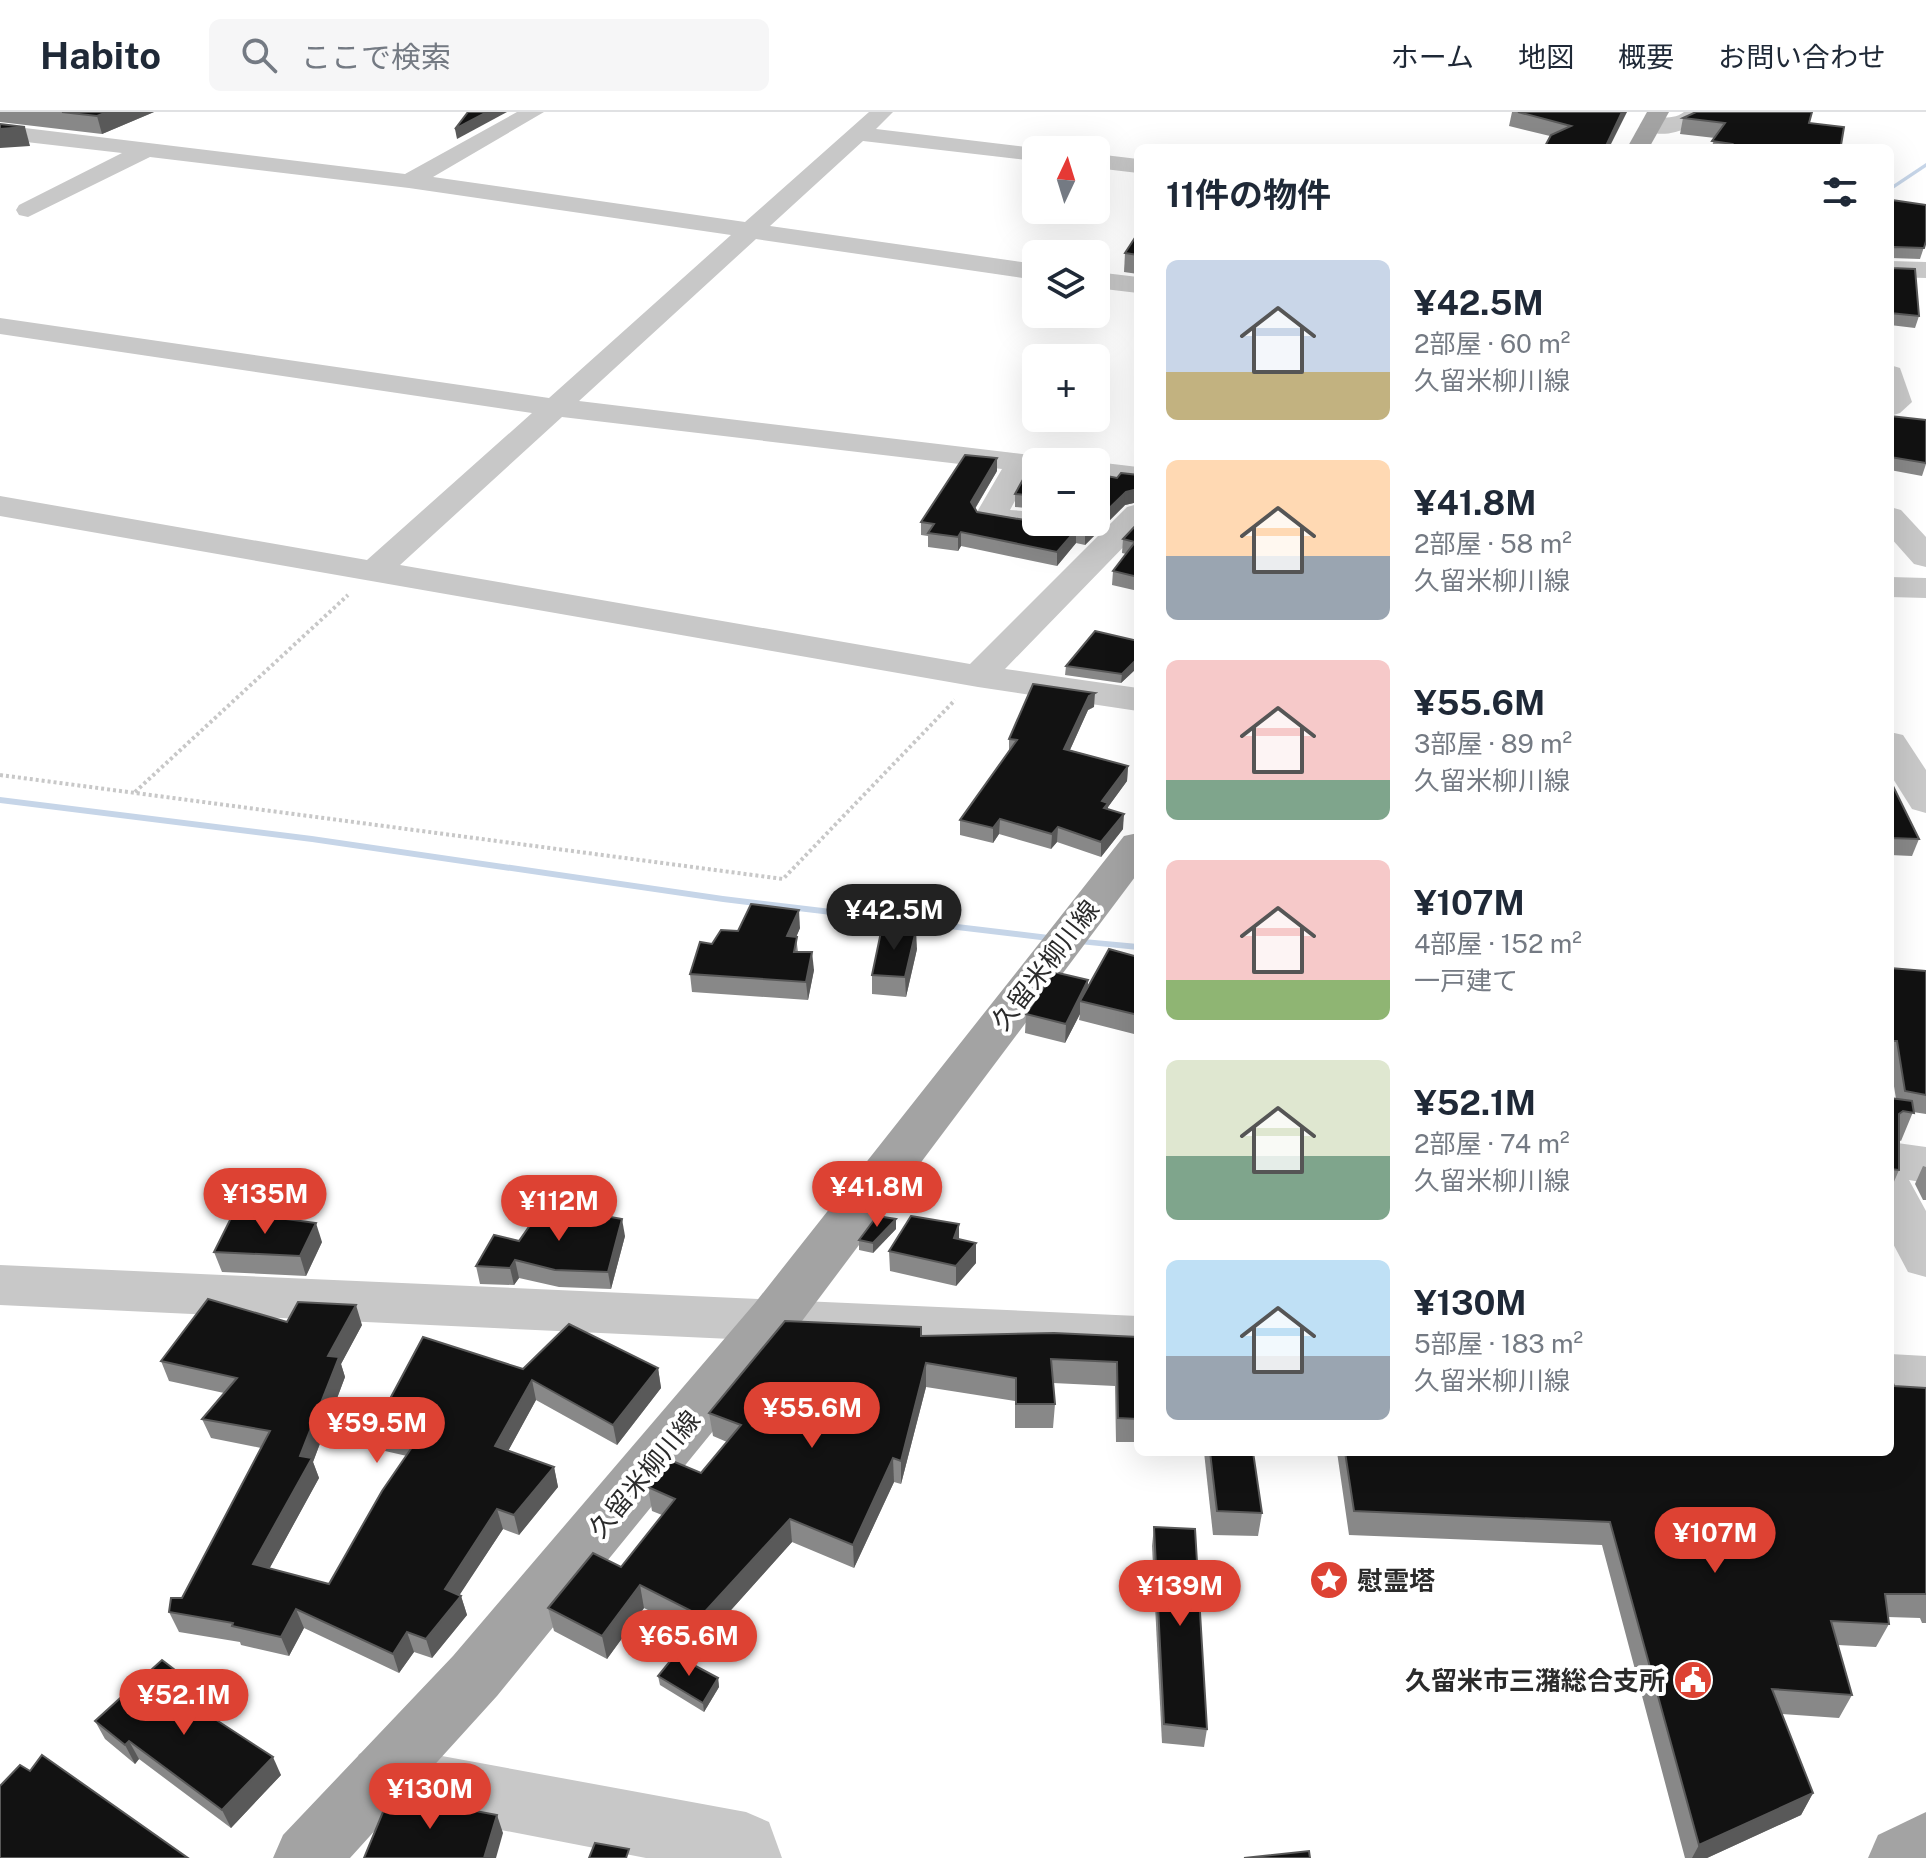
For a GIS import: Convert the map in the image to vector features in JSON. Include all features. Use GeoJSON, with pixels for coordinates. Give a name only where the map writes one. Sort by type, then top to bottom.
{"type":"FeatureCollection","features":[{"type":"Feature","properties":{"kind":"main road"},"geometry":{"type":"LineString","coordinates":[[1640,144],[1654,119]]}},
{"type":"Feature","properties":{"kind":"main road","name":"久留米柳川線"},"geometry":{"type":"LineString","coordinates":[[306,1858],[475,1676],[774,1318],[1134,850]]}},
{"type":"Feature","properties":{"kind":"main road"},"geometry":{"type":"LineString","coordinates":[[1901,1858],[1926,1845]]}},
{"type":"Feature","properties":{"kind":"street"},"geometry":{"type":"LineString","coordinates":[[409,181],[533,112]]}},
{"type":"Feature","properties":{"kind":"street"},"geometry":{"type":"LineString","coordinates":[[374,571],[882,112]]}},
{"type":"Feature","properties":{"kind":"street"},"geometry":{"type":"LineString","coordinates":[[1654,119],[1680,126],[1698,112]]}},
{"type":"Feature","properties":{"kind":"street"},"geometry":{"type":"LineString","coordinates":[[0,132],[409,181],[1022,270]]}},
{"type":"Feature","properties":{"kind":"street"},"geometry":{"type":"LineString","coordinates":[[858,134],[1022,152]]}},
{"type":"Feature","properties":{"kind":"street"},"geometry":{"type":"LineString","coordinates":[[28,210],[144,151]]}},
{"type":"Feature","properties":{"kind":"street"},"geometry":{"type":"LineString","coordinates":[[1110,163],[1134,166]]}},
{"type":"Feature","properties":{"kind":"street"},"geometry":{"type":"LineString","coordinates":[[1894,269],[1926,270]]}},
{"type":"Feature","properties":{"kind":"street"},"geometry":{"type":"LineString","coordinates":[[1110,282],[1134,285]]}},
{"type":"Feature","properties":{"kind":"street"},"geometry":{"type":"LineString","coordinates":[[0,326],[553,407],[1022,462]]}},
{"type":"Feature","properties":{"kind":"street"},"geometry":{"type":"LineString","coordinates":[[1022,473],[990,517],[1022,520]]}},
{"type":"Feature","properties":{"kind":"street"},"geometry":{"type":"LineString","coordinates":[[1110,474],[1134,476]]}},
{"type":"Feature","properties":{"kind":"street"},"geometry":{"type":"LineString","coordinates":[[0,506],[978,676],[1134,699]]}},
{"type":"Feature","properties":{"kind":"street"},"geometry":{"type":"LineString","coordinates":[[978,676],[1134,518]]}},
{"type":"Feature","properties":{"kind":"street"},"geometry":{"type":"LineString","coordinates":[[1894,521],[1926,557]]}},
{"type":"Feature","properties":{"kind":"street"},"geometry":{"type":"LineString","coordinates":[[1894,587],[1926,588]]}},
{"type":"Feature","properties":{"kind":"street"},"geometry":{"type":"LineString","coordinates":[[1894,749],[1926,801]]}},
{"type":"Feature","properties":{"kind":"street"},"geometry":{"type":"LineString","coordinates":[[1894,1161],[1926,1165]]}},
{"type":"Feature","properties":{"kind":"street"},"geometry":{"type":"LineString","coordinates":[[1894,1198],[1926,1258]]}},
{"type":"Feature","properties":{"kind":"street"},"geometry":{"type":"LineString","coordinates":[[0,1285],[1134,1337]]}},
{"type":"Feature","properties":{"kind":"street"},"geometry":{"type":"LineString","coordinates":[[1894,1376],[1926,1378]]}},
{"type":"Feature","properties":{"kind":"street"},"geometry":{"type":"LineString","coordinates":[[382,1776],[746,1845],[749,1858]]}},
{"type":"Feature","properties":{"kind":"path"},"geometry":{"type":"LineString","coordinates":[[134,792],[374,571]]}},
{"type":"Feature","properties":{"kind":"path"},"geometry":{"type":"LineString","coordinates":[[0,775],[783,879],[978,676]]}},
{"type":"Feature","properties":{"kind":"building"},"geometry":{"type":"Polygon","coordinates":[[[62,112],[107,112],[97,116],[62,112]]]}},
{"type":"Feature","properties":{"kind":"building"},"geometry":{"type":"Polygon","coordinates":[[[468,112],[487,112],[455,129],[468,112]]]}},
{"type":"Feature","properties":{"kind":"building"},"geometry":{"type":"Polygon","coordinates":[[[1518,112],[1622,112],[1607,144],[1546,144],[1551,135],[1571,126],[1518,112]]]}},
{"type":"Feature","properties":{"kind":"building"},"geometry":{"type":"Polygon","coordinates":[[[1696,112],[1812,112],[1809,123],[1844,127],[1841,144],[1732,144],[1712,141],[1725,123],[1683,118],[1696,112]]]}},
{"type":"Feature","properties":{"kind":"building"},"geometry":{"type":"Polygon","coordinates":[[[0,124],[25,127],[0,129],[0,124]]]}},
{"type":"Feature","properties":{"kind":"building"},"geometry":{"type":"Polygon","coordinates":[[[1894,200],[1926,205],[1924,248],[1894,247],[1894,200]]]}},
{"type":"Feature","properties":{"kind":"building"},"geometry":{"type":"Polygon","coordinates":[[[1134,239],[1134,254],[1125,253],[1134,239]]]}},
{"type":"Feature","properties":{"kind":"building"},"geometry":{"type":"Polygon","coordinates":[[[1894,268],[1915,269],[1919,316],[1894,313],[1894,268]]]}},
{"type":"Feature","properties":{"kind":"building"},"geometry":{"type":"Polygon","coordinates":[[[1894,416],[1926,420],[1926,463],[1894,458],[1894,416]]]}},
{"type":"Feature","properties":{"kind":"building"},"geometry":{"type":"Polygon","coordinates":[[[965,455],[997,458],[971,502],[977,512],[1022,520],[1022,536],[1071,536],[1057,552],[961,532],[958,537],[928,533],[934,524],[921,522],[965,455]]]}},
{"type":"Feature","properties":{"kind":"building"},"geometry":{"type":"Polygon","coordinates":[[[1121,473],[1134,475],[1134,490],[1126,492],[1110,507],[1110,477],[1117,478],[1121,473]]]}},
{"type":"Feature","properties":{"kind":"building"},"geometry":{"type":"Polygon","coordinates":[[[1022,481],[1022,495],[1015,494],[1022,481]]]}},
{"type":"Feature","properties":{"kind":"building"},"geometry":{"type":"Polygon","coordinates":[[[1134,527],[1134,542],[1123,539],[1134,527]]]}},
{"type":"Feature","properties":{"kind":"building"},"geometry":{"type":"Polygon","coordinates":[[[1134,543],[1134,576],[1113,571],[1134,543]]]}},
{"type":"Feature","properties":{"kind":"building"},"geometry":{"type":"Polygon","coordinates":[[[1095,631],[1134,640],[1134,662],[1122,674],[1066,666],[1095,631]]]}},
{"type":"Feature","properties":{"kind":"building"},"geometry":{"type":"Polygon","coordinates":[[[1033,684],[1095,693],[1089,696],[1064,749],[1128,766],[1102,801],[1108,803],[1104,808],[1124,814],[1101,842],[1058,827],[1052,834],[1000,819],[993,828],[960,820],[1017,740],[1009,739],[1033,684]]]}},
{"type":"Feature","properties":{"kind":"building"},"geometry":{"type":"Polygon","coordinates":[[[1894,788],[1919,839],[1894,838],[1894,788]]]}},
{"type":"Feature","properties":{"kind":"building"},"geometry":{"type":"Polygon","coordinates":[[[751,904],[799,910],[787,936],[797,937],[794,952],[812,952],[806,982],[690,974],[700,942],[712,944],[721,930],[738,931],[751,904]]]}},
{"type":"Feature","properties":{"kind":"building"},"geometry":{"type":"Polygon","coordinates":[[[882,927],[916,930],[905,977],[872,975],[882,927]]]}},
{"type":"Feature","properties":{"kind":"building"},"geometry":{"type":"Polygon","coordinates":[[[1109,949],[1134,956],[1134,1014],[1080,1001],[1109,949]]]}},
{"type":"Feature","properties":{"kind":"building"},"geometry":{"type":"Polygon","coordinates":[[[1894,968],[1926,971],[1926,1095],[1905,1091],[1897,1041],[1894,1041],[1894,968]]]}},
{"type":"Feature","properties":{"kind":"building"},"geometry":{"type":"Polygon","coordinates":[[[1054,972],[1088,980],[1066,1024],[1026,1014],[1054,972]]]}},
{"type":"Feature","properties":{"kind":"building"},"geometry":{"type":"Polygon","coordinates":[[[1894,1099],[1912,1101],[1914,1113],[1903,1111],[1899,1114],[1899,1170],[1894,1169],[1894,1099]]]}},
{"type":"Feature","properties":{"kind":"building"},"geometry":{"type":"Polygon","coordinates":[[[544,1205],[622,1219],[608,1272],[555,1270],[515,1260],[510,1268],[476,1266],[494,1235],[519,1241],[544,1205]]]}},
{"type":"Feature","properties":{"kind":"building"},"geometry":{"type":"Polygon","coordinates":[[[234,1212],[316,1223],[300,1256],[214,1252],[234,1212]]]}},
{"type":"Feature","properties":{"kind":"building"},"geometry":{"type":"Polygon","coordinates":[[[877,1216],[896,1219],[873,1243],[859,1240],[877,1216]]]}},
{"type":"Feature","properties":{"kind":"building"},"geometry":{"type":"Polygon","coordinates":[[[911,1216],[959,1224],[954,1238],[976,1243],[956,1266],[889,1251],[911,1216]]]}},
{"type":"Feature","properties":{"kind":"building"},"geometry":{"type":"Polygon","coordinates":[[[208,1299],[287,1322],[298,1302],[356,1305],[328,1356],[339,1357],[300,1456],[312,1458],[253,1564],[329,1584],[382,1491],[417,1440],[379,1431],[391,1397],[423,1337],[523,1369],[569,1324],[658,1368],[613,1425],[532,1380],[495,1446],[554,1467],[514,1515],[497,1509],[445,1589],[461,1596],[426,1639],[407,1632],[393,1654],[296,1609],[281,1637],[232,1626],[233,1623],[169,1612],[171,1598],[182,1598],[270,1431],[202,1419],[237,1378],[161,1361],[208,1299]]]}},
{"type":"Feature","properties":{"kind":"building"},"geometry":{"type":"Polygon","coordinates":[[[785,1321],[921,1327],[921,1336],[1054,1333],[1134,1337],[1134,1419],[1118,1418],[1117,1362],[1051,1359],[1055,1404],[1016,1404],[1016,1378],[926,1363],[901,1461],[893,1458],[853,1545],[790,1519],[701,1616],[640,1585],[602,1636],[548,1608],[593,1553],[621,1567],[675,1499],[648,1487],[670,1460],[701,1473],[741,1425],[709,1413],[785,1321]]]}},
{"type":"Feature","properties":{"kind":"building"},"geometry":{"type":"Polygon","coordinates":[[[1894,1386],[1926,1388],[1926,1594],[1885,1594],[1889,1624],[1831,1621],[1852,1695],[1772,1689],[1813,1793],[1699,1845],[1610,1522],[1354,1511],[1346,1456],[1894,1456],[1894,1386]]]}},
{"type":"Feature","properties":{"kind":"building"},"geometry":{"type":"Polygon","coordinates":[[[1210,1456],[1254,1456],[1262,1513],[1217,1511],[1210,1456]]]}},
{"type":"Feature","properties":{"kind":"building"},"geometry":{"type":"Polygon","coordinates":[[[1154,1527],[1195,1529],[1207,1729],[1164,1724],[1154,1527]]]}},
{"type":"Feature","properties":{"kind":"building"},"geometry":{"type":"Polygon","coordinates":[[[675,1655],[718,1678],[703,1703],[658,1676],[675,1655]]]}},
{"type":"Feature","properties":{"kind":"building"},"geometry":{"type":"Polygon","coordinates":[[[162,1660],[192,1683],[178,1695],[273,1757],[222,1810],[129,1741],[125,1745],[95,1721],[162,1660]]]}},
{"type":"Feature","properties":{"kind":"building"},"geometry":{"type":"Polygon","coordinates":[[[42,1755],[188,1858],[0,1858],[0,1786],[20,1765],[30,1771],[42,1755]]]}},
{"type":"Feature","properties":{"kind":"building"},"geometry":{"type":"Polygon","coordinates":[[[390,1795],[497,1815],[484,1858],[364,1858],[390,1795]]]}},
{"type":"Feature","properties":{"kind":"building"},"geometry":{"type":"Polygon","coordinates":[[[595,1843],[629,1849],[626,1858],[589,1858],[595,1843]]]}},
{"type":"Feature","properties":{"kind":"building"},"geometry":{"type":"Polygon","coordinates":[[[1309,1851],[1310,1858],[1244,1858],[1309,1851]]]}},
{"type":"Feature","properties":{"kind":"waterway"},"geometry":{"type":"LineString","coordinates":[[1894,186],[1926,165]]}},
{"type":"Feature","properties":{"kind":"waterway"},"geometry":{"type":"LineString","coordinates":[[0,800],[312,839],[723,899],[1057,939]]}},
{"type":"Feature","properties":{"kind":"waterway"},"geometry":{"type":"LineString","coordinates":[[1073,941],[1134,947]]}},
{"type":"Feature","properties":{"kind":"place","name":"慰霊塔"},"geometry":{"type":"Point","coordinates":[1329,1580]}},
{"type":"Feature","properties":{"kind":"place","name":"久留米市三潴総合支所"},"geometry":{"type":"Point","coordinates":[1693,1680]}}]}
